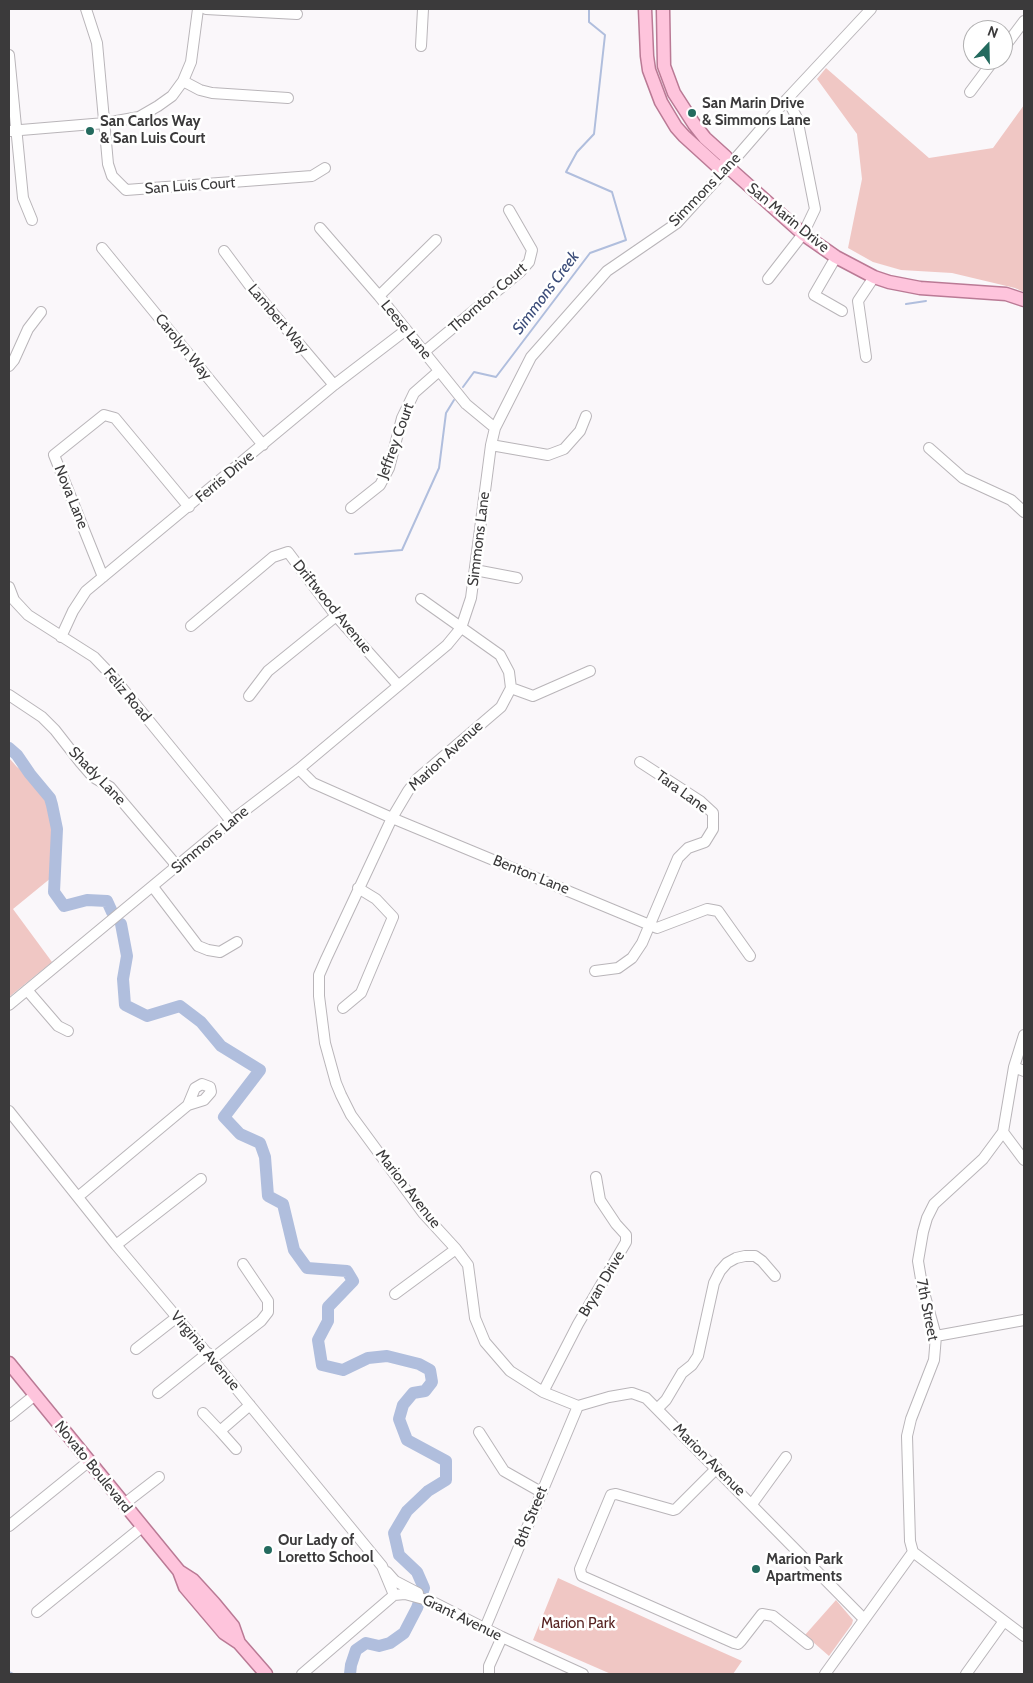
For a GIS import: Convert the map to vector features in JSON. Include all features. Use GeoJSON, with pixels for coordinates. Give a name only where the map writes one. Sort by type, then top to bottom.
{"type":"FeatureCollection","features":[{"type":"Feature","properties":{"kind":"main road","name":"San Marin Drive"},"geometry":{"type":"LineString","coordinates":[[646,9],[649,70],[661,102],[676,127],[717,166],[728,167],[804,234],[836,257],[874,277],[905,286],[996,293],[1024,300]]}},
{"type":"Feature","properties":{"kind":"main road","name":"San Marin Drive"},"geometry":{"type":"LineString","coordinates":[[663,9],[664,66],[674,93],[699,131],[726,156],[728,167]]}},
{"type":"Feature","properties":{"kind":"main road","name":"Novato Boulevard"},"geometry":{"type":"LineString","coordinates":[[9,1363],[179,1571],[194,1580],[214,1603],[233,1626],[240,1642],[266,1674]]}},
{"type":"Feature","properties":{"kind":"street"},"geometry":{"type":"LineString","coordinates":[[86,9],[97,43],[105,123]]}},
{"type":"Feature","properties":{"kind":"street"},"geometry":{"type":"LineString","coordinates":[[12,131],[105,123],[139,118],[172,96],[183,81],[191,62],[198,9]]}},
{"type":"Feature","properties":{"kind":"street"},"geometry":{"type":"LineString","coordinates":[[206,9],[297,14]]}},
{"type":"Feature","properties":{"kind":"street"},"geometry":{"type":"LineString","coordinates":[[421,46],[423,9]]}},
{"type":"Feature","properties":{"kind":"street","name":"Simmons Lane"},"geometry":{"type":"LineString","coordinates":[[9,1005],[231,821],[299,769],[446,645],[461,628],[471,598],[491,445],[495,428],[530,357],[607,271],[677,223],[786,99],[871,9]]}},
{"type":"Feature","properties":{"kind":"street"},"geometry":{"type":"LineString","coordinates":[[1013,36],[1024,21]]}},
{"type":"Feature","properties":{"kind":"street"},"geometry":{"type":"LineString","coordinates":[[9,54],[12,131],[23,198],[32,220]]}},
{"type":"Feature","properties":{"kind":"street"},"geometry":{"type":"LineString","coordinates":[[970,92],[986,70]]}},
{"type":"Feature","properties":{"kind":"street"},"geometry":{"type":"LineString","coordinates":[[183,81],[200,90],[212,93],[288,98]]}},
{"type":"Feature","properties":{"kind":"street"},"geometry":{"type":"LineString","coordinates":[[768,279],[804,234],[815,209],[797,118],[786,99]]}},
{"type":"Feature","properties":{"kind":"street","name":"San Luis Court"},"geometry":{"type":"LineString","coordinates":[[105,123],[108,164],[112,176],[126,190],[312,176],[326,168]]}},
{"type":"Feature","properties":{"kind":"street","name":"Thornton Court"},"geometry":{"type":"LineString","coordinates":[[424,352],[530,262],[532,250],[509,210]]}},
{"type":"Feature","properties":{"kind":"street","name":"Leese Lane"},"geometry":{"type":"LineString","coordinates":[[320,228],[379,296],[466,404],[495,428]]}},
{"type":"Feature","properties":{"kind":"street"},"geometry":{"type":"LineString","coordinates":[[379,296],[436,240]]}},
{"type":"Feature","properties":{"kind":"street","name":"Carolyn Way"},"geometry":{"type":"LineString","coordinates":[[102,248],[263,445]]}},
{"type":"Feature","properties":{"kind":"street","name":"Lambert Way"},"geometry":{"type":"LineString","coordinates":[[224,251],[250,286],[334,384]]}},
{"type":"Feature","properties":{"kind":"street"},"geometry":{"type":"LineString","coordinates":[[836,257],[814,294],[842,311]]}},
{"type":"Feature","properties":{"kind":"street"},"geometry":{"type":"LineString","coordinates":[[866,357],[858,301],[874,277]]}},
{"type":"Feature","properties":{"kind":"street"},"geometry":{"type":"LineString","coordinates":[[9,366],[14,360],[28,329],[41,312]]}},
{"type":"Feature","properties":{"kind":"street","name":"Ferris Drive"},"geometry":{"type":"LineString","coordinates":[[61,636],[73,611],[86,591],[189,507],[334,384],[406,330]]}},
{"type":"Feature","properties":{"kind":"street","name":"Jeffrey Court"},"geometry":{"type":"LineString","coordinates":[[351,508],[380,485],[389,468],[402,418],[414,393],[439,371]]}},
{"type":"Feature","properties":{"kind":"street","name":"Nova Lane"},"geometry":{"type":"LineString","coordinates":[[103,577],[54,455],[104,415],[115,418],[189,507]]}},
{"type":"Feature","properties":{"kind":"street"},"geometry":{"type":"LineString","coordinates":[[491,445],[548,455],[564,449],[580,430],[586,416]]}},
{"type":"Feature","properties":{"kind":"street"},"geometry":{"type":"LineString","coordinates":[[929,448],[963,478],[1011,500],[1024,512]]}},
{"type":"Feature","properties":{"kind":"street","name":"Driftwood Avenue"},"geometry":{"type":"LineString","coordinates":[[191,626],[273,557],[288,552],[336,616],[398,685]]}},
{"type":"Feature","properties":{"kind":"street"},"geometry":{"type":"LineString","coordinates":[[475,570],[517,578]]}},
{"type":"Feature","properties":{"kind":"street","name":"Feliz Road"},"geometry":{"type":"LineString","coordinates":[[9,587],[14,600],[28,615],[94,657],[114,678],[231,821]]}},
{"type":"Feature","properties":{"kind":"street"},"geometry":{"type":"LineString","coordinates":[[421,599],[500,655],[509,672],[511,688],[533,696],[590,671]]}},
{"type":"Feature","properties":{"kind":"street"},"geometry":{"type":"LineString","coordinates":[[248,696],[268,671],[336,616]]}},
{"type":"Feature","properties":{"kind":"street","name":"Marion Avenue"},"geometry":{"type":"LineString","coordinates":[[511,688],[501,707],[417,779],[408,791],[392,818],[358,888],[319,975],[319,996],[325,1043],[338,1089],[351,1115],[423,1213],[468,1265],[475,1318],[485,1342],[510,1371],[543,1392],[578,1406],[632,1393],[646,1398],[717,1468],[864,1620]]}},
{"type":"Feature","properties":{"kind":"street","name":"Shady Lane"},"geometry":{"type":"LineString","coordinates":[[9,695],[42,717],[55,730],[93,777],[110,787],[177,866]]}},
{"type":"Feature","properties":{"kind":"street","name":"Tara Lane"},"geometry":{"type":"LineString","coordinates":[[640,762],[700,801],[713,813],[713,829],[705,842],[688,848],[678,858],[649,924]]}},
{"type":"Feature","properties":{"kind":"street","name":"Benton Lane"},"geometry":{"type":"LineString","coordinates":[[299,769],[313,782],[392,818],[657,928],[707,909],[718,911],[750,956]]}},
{"type":"Feature","properties":{"kind":"street"},"geometry":{"type":"LineString","coordinates":[[153,887],[198,946],[220,952],[238,942]]}},
{"type":"Feature","properties":{"kind":"street"},"geometry":{"type":"LineString","coordinates":[[343,1008],[361,993],[393,917],[376,899],[358,888]]}},
{"type":"Feature","properties":{"kind":"street"},"geometry":{"type":"LineString","coordinates":[[595,970],[618,968],[632,958],[642,943],[649,924]]}},
{"type":"Feature","properties":{"kind":"street"},"geometry":{"type":"LineString","coordinates":[[27,990],[58,1026],[68,1031]]}},
{"type":"Feature","properties":{"kind":"street","name":"7th Street"},"geometry":{"type":"LineString","coordinates":[[913,1552],[910,1541],[907,1436],[911,1419],[934,1360],[936,1336],[922,1285],[918,1261],[927,1218],[934,1204],[983,1158],[1003,1132],[1014,1067],[1024,1035]]}},
{"type":"Feature","properties":{"kind":"street"},"geometry":{"type":"LineString","coordinates":[[1014,1067],[1024,1071]]}},
{"type":"Feature","properties":{"kind":"street"},"geometry":{"type":"LineString","coordinates":[[79,1196],[188,1105]]}},
{"type":"Feature","properties":{"kind":"street","name":"Virginia Avenue"},"geometry":{"type":"LineString","coordinates":[[9,1111],[79,1196],[116,1245],[177,1316],[382,1566],[394,1596]]}},
{"type":"Feature","properties":{"kind":"street"},"geometry":{"type":"LineString","coordinates":[[1003,1132],[1024,1160]]}},
{"type":"Feature","properties":{"kind":"street"},"geometry":{"type":"LineString","coordinates":[[116,1245],[201,1178]]}},
{"type":"Feature","properties":{"kind":"street","name":"Bryan Drive"},"geometry":{"type":"LineString","coordinates":[[543,1392],[578,1324],[626,1242],[626,1235],[600,1200],[596,1178]]}},
{"type":"Feature","properties":{"kind":"street"},"geometry":{"type":"LineString","coordinates":[[395,1294],[456,1249]]}},
{"type":"Feature","properties":{"kind":"street"},"geometry":{"type":"LineString","coordinates":[[658,1408],[666,1400],[682,1373],[692,1365],[698,1356],[714,1283],[720,1271],[727,1263],[736,1258],[755,1256],[775,1276]]}},
{"type":"Feature","properties":{"kind":"street"},"geometry":{"type":"LineString","coordinates":[[158,1393],[262,1321],[268,1312],[268,1301],[242,1264]]}},
{"type":"Feature","properties":{"kind":"street"},"geometry":{"type":"LineString","coordinates":[[136,1349],[177,1316]]}},
{"type":"Feature","properties":{"kind":"street"},"geometry":{"type":"LineString","coordinates":[[936,1336],[1024,1320]]}},
{"type":"Feature","properties":{"kind":"street"},"geometry":{"type":"LineString","coordinates":[[9,1416],[35,1395]]}},
{"type":"Feature","properties":{"kind":"street"},"geometry":{"type":"LineString","coordinates":[[220,1431],[250,1405]]}},
{"type":"Feature","properties":{"kind":"street","name":"8th Street"},"geometry":{"type":"LineString","coordinates":[[485,1628],[578,1406]]}},
{"type":"Feature","properties":{"kind":"street"},"geometry":{"type":"LineString","coordinates":[[203,1413],[236,1449]]}},
{"type":"Feature","properties":{"kind":"street"},"geometry":{"type":"LineString","coordinates":[[479,1432],[504,1471],[541,1492]]}},
{"type":"Feature","properties":{"kind":"street"},"geometry":{"type":"LineString","coordinates":[[752,1504],[786,1456]]}},
{"type":"Feature","properties":{"kind":"street"},"geometry":{"type":"LineString","coordinates":[[9,1526],[88,1462]]}},
{"type":"Feature","properties":{"kind":"street"},"geometry":{"type":"LineString","coordinates":[[717,1468],[673,1510],[616,1494],[611,1495],[580,1573],[582,1576],[734,1643],[741,1641],[762,1614],[772,1616],[808,1644]]}},
{"type":"Feature","properties":{"kind":"street"},"geometry":{"type":"LineString","coordinates":[[124,1504],[159,1477]]}},
{"type":"Feature","properties":{"kind":"street"},"geometry":{"type":"LineString","coordinates":[[37,1612],[142,1527]]}},
{"type":"Feature","properties":{"kind":"street"},"geometry":{"type":"LineString","coordinates":[[825,1674],[913,1552],[1024,1636]]}},
{"type":"Feature","properties":{"kind":"street","name":"Grant Avenue"},"geometry":{"type":"LineString","coordinates":[[382,1566],[395,1581],[431,1602],[584,1674]]}},
{"type":"Feature","properties":{"kind":"street","name":"Grant Avenue"},"geometry":{"type":"LineString","coordinates":[[394,1596],[417,1594]]}},
{"type":"Feature","properties":{"kind":"street"},"geometry":{"type":"LineString","coordinates":[[302,1674],[394,1596]]}},
{"type":"Feature","properties":{"kind":"street"},"geometry":{"type":"LineString","coordinates":[[966,1674],[1004,1621]]}},
{"type":"Feature","properties":{"kind":"street"},"geometry":{"type":"LineString","coordinates":[[490,1674],[489,1666],[502,1637]]}},
{"type":"Feature","properties":{"kind":"green space"},"geometry":{"type":"Polygon","coordinates":[[[826,68],[929,158],[993,148],[1024,105],[1024,292],[1015,288],[952,273],[901,270],[873,262],[848,248],[862,179],[857,134],[817,79],[826,68]]]}},
{"type":"Feature","properties":{"kind":"green space"},"geometry":{"type":"Polygon","coordinates":[[[9,758],[17,767],[40,782],[52,805],[52,835],[60,852],[57,873],[13,909],[52,962],[9,997],[9,758]]]}},
{"type":"Feature","properties":{"kind":"green space","name":"Marion Park"},"geometry":{"type":"Polygon","coordinates":[[[558,1578],[742,1661],[733,1674],[611,1674],[533,1640],[558,1578]]]}},
{"type":"Feature","properties":{"kind":"green space"},"geometry":{"type":"Polygon","coordinates":[[[836,1600],[853,1620],[829,1656],[805,1635],[836,1600]]]}},
{"type":"Feature","properties":{"kind":"waterway","name":"Simmons Creek"},"geometry":{"type":"LineString","coordinates":[[463,387],[474,372],[496,377],[590,253],[626,240],[612,192],[566,172],[577,152],[594,134],[605,35],[589,22],[589,9]]}},
{"type":"Feature","properties":{"kind":"waterway"},"geometry":{"type":"LineString","coordinates":[[906,304],[926,301]]}},
{"type":"Feature","properties":{"kind":"waterway","name":"Simmons Creek"},"geometry":{"type":"LineString","coordinates":[[355,554],[402,550],[439,468],[446,413],[454,400]]}},
{"type":"Feature","properties":{"kind":"waterway"},"geometry":{"type":"LineString","coordinates":[[9,748],[17,755],[50,798],[57,829],[54,892],[64,906],[87,900],[107,901],[112,912]]}},
{"type":"Feature","properties":{"kind":"waterway"},"geometry":{"type":"LineString","coordinates":[[121,924],[127,956],[123,979],[125,1005],[147,1016],[180,1006],[201,1022],[221,1046],[260,1070],[224,1117],[240,1134],[260,1143],[265,1157],[268,1196],[283,1204],[294,1250],[307,1268],[347,1271],[353,1281],[328,1307],[328,1321],[318,1340],[322,1365],[343,1370],[368,1358],[387,1356],[419,1364],[430,1370],[432,1382],[425,1391],[413,1393],[403,1405],[399,1419],[407,1440],[446,1461],[446,1480],[428,1491],[407,1511],[394,1533],[399,1555],[417,1572],[424,1588],[417,1608],[404,1633],[390,1643],[379,1646],[366,1643],[356,1650],[350,1674]]}},
{"type":"Feature","properties":{"kind":"waterway"},"geometry":{"type":"LineString","coordinates":[[9,1672],[13,1674]]}},
{"type":"Feature","properties":{"kind":"place","name":"San Marin Drive & Simmons Lane"},"geometry":{"type":"Point","coordinates":[692,113]}},
{"type":"Feature","properties":{"kind":"place","name":"San Carlos Way & San Luis Court"},"geometry":{"type":"Point","coordinates":[90,131]}},
{"type":"Feature","properties":{"kind":"place","name":"Our Lady of Loretto School"},"geometry":{"type":"Point","coordinates":[268,1550]}},
{"type":"Feature","properties":{"kind":"place","name":"Marion Park Apartments"},"geometry":{"type":"Point","coordinates":[756,1569]}}]}
